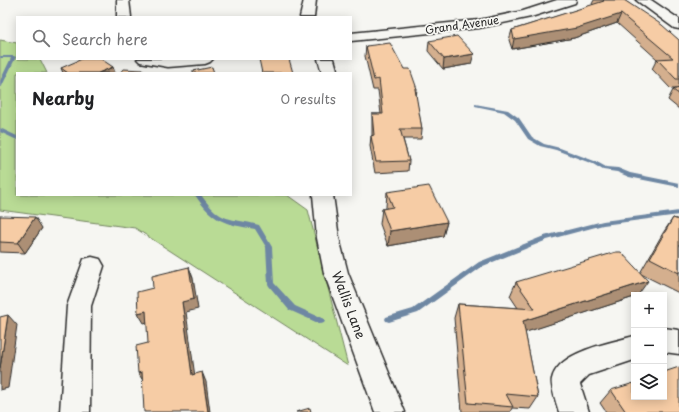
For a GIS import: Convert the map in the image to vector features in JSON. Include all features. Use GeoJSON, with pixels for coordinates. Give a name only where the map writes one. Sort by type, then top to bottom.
{"type":"FeatureCollection","features":[{"type":"Feature","properties":{"kind":"street"},"geometry":{"type":"LineString","coordinates":[[122,0],[124,16]]}},
{"type":"Feature","properties":{"kind":"street"},"geometry":{"type":"LineString","coordinates":[[307,16],[310,0]]}},
{"type":"Feature","properties":{"kind":"street","name":"Grand Avenue"},"geometry":{"type":"LineString","coordinates":[[352,37],[479,24],[526,14],[570,0]]}},
{"type":"Feature","properties":{"kind":"street"},"geometry":{"type":"LineString","coordinates":[[642,0],[679,25]]}},
{"type":"Feature","properties":{"kind":"street"},"geometry":{"type":"LineString","coordinates":[[149,60],[156,62],[183,62],[198,60]]}},
{"type":"Feature","properties":{"kind":"street"},"geometry":{"type":"LineString","coordinates":[[326,60],[330,72]]}},
{"type":"Feature","properties":{"kind":"street","name":"Wallis Lane"},"geometry":{"type":"LineString","coordinates":[[323,196],[328,238],[336,273],[390,412]]}},
{"type":"Feature","properties":{"kind":"street"},"geometry":{"type":"LineString","coordinates":[[75,412],[80,306],[92,266]]}},
{"type":"Feature","properties":{"kind":"street"},"geometry":{"type":"LineString","coordinates":[[667,340],[679,342]]}},
{"type":"Feature","properties":{"kind":"street"},"geometry":{"type":"LineString","coordinates":[[574,412],[565,380],[580,365],[631,349]]}},
{"type":"Feature","properties":{"kind":"green space"},"geometry":{"type":"Polygon","coordinates":[[[0,40],[16,43],[16,60],[40,60],[46,72],[16,72],[16,196],[288,196],[308,210],[348,366],[135,228],[0,210],[0,40]]]}},
{"type":"Feature","properties":{"kind":"building"},"geometry":{"type":"Polygon","coordinates":[[[603,0],[624,0],[662,25],[679,40],[679,79],[676,79],[657,59],[673,58],[621,14],[577,28],[514,39],[512,30],[604,1],[603,0]]]}},
{"type":"Feature","properties":{"kind":"building"},"geometry":{"type":"Polygon","coordinates":[[[457,36],[474,54],[444,59],[429,41],[457,36]]]}},
{"type":"Feature","properties":{"kind":"building"},"geometry":{"type":"Polygon","coordinates":[[[390,43],[404,69],[410,69],[417,89],[415,89],[422,129],[400,129],[409,161],[376,162],[371,136],[374,135],[372,114],[383,114],[379,79],[374,80],[366,46],[390,43]]]}},
{"type":"Feature","properties":{"kind":"building"},"geometry":{"type":"Polygon","coordinates":[[[80,60],[102,60],[113,67],[100,72],[67,72],[61,68],[80,60]]]}},
{"type":"Feature","properties":{"kind":"building"},"geometry":{"type":"Polygon","coordinates":[[[259,60],[289,60],[293,72],[262,72],[259,60]]]}},
{"type":"Feature","properties":{"kind":"building"},"geometry":{"type":"Polygon","coordinates":[[[212,67],[214,72],[193,72],[212,67]]]}},
{"type":"Feature","properties":{"kind":"building"},"geometry":{"type":"Polygon","coordinates":[[[123,69],[143,70],[142,72],[121,72],[123,69]]]}},
{"type":"Feature","properties":{"kind":"building"},"geometry":{"type":"Polygon","coordinates":[[[679,88],[679,94],[673,90],[679,88]]]}},
{"type":"Feature","properties":{"kind":"building"},"geometry":{"type":"Polygon","coordinates":[[[429,186],[447,222],[390,231],[382,209],[393,207],[387,192],[429,186]]]}},
{"type":"Feature","properties":{"kind":"building"},"geometry":{"type":"Polygon","coordinates":[[[0,216],[35,217],[18,243],[0,242],[0,216]]]}},
{"type":"Feature","properties":{"kind":"building"},"geometry":{"type":"Polygon","coordinates":[[[673,218],[679,220],[679,273],[650,258],[673,218]]]}},
{"type":"Feature","properties":{"kind":"building"},"geometry":{"type":"Polygon","coordinates":[[[616,252],[621,252],[648,281],[523,321],[538,397],[506,394],[513,407],[468,403],[458,304],[535,309],[516,282],[616,252]]]}},
{"type":"Feature","properties":{"kind":"building"},"geometry":{"type":"Polygon","coordinates":[[[189,267],[194,299],[182,302],[192,375],[202,372],[208,412],[144,412],[142,372],[138,373],[136,346],[148,343],[146,311],[138,313],[137,292],[153,288],[152,276],[189,267]]]}},
{"type":"Feature","properties":{"kind":"building"},"geometry":{"type":"Polygon","coordinates":[[[8,315],[0,368],[0,317],[8,315]]]}},
{"type":"Feature","properties":{"kind":"building"},"geometry":{"type":"Polygon","coordinates":[[[679,367],[679,412],[626,412],[611,390],[631,384],[631,400],[667,400],[667,371],[679,367]]]}},
{"type":"Feature","properties":{"kind":"building"},"geometry":{"type":"Polygon","coordinates":[[[310,408],[311,412],[296,412],[310,408]]]}},
{"type":"Feature","properties":{"kind":"waterway"},"geometry":{"type":"LineString","coordinates":[[0,57],[14,57],[0,86]]}},
{"type":"Feature","properties":{"kind":"waterway"},"geometry":{"type":"LineString","coordinates":[[477,105],[506,111],[517,119],[530,138],[542,145],[558,149],[595,163],[605,169],[618,170],[629,175],[679,185]]}},
{"type":"Feature","properties":{"kind":"waterway"},"geometry":{"type":"LineString","coordinates":[[0,130],[16,138]]}},
{"type":"Feature","properties":{"kind":"waterway"},"geometry":{"type":"LineString","coordinates":[[199,196],[211,211],[223,220],[257,227],[269,247],[271,284],[292,308],[321,321]]}},
{"type":"Feature","properties":{"kind":"waterway"},"geometry":{"type":"LineString","coordinates":[[389,319],[415,311],[481,264],[546,238],[603,223],[679,213]]}}]}
